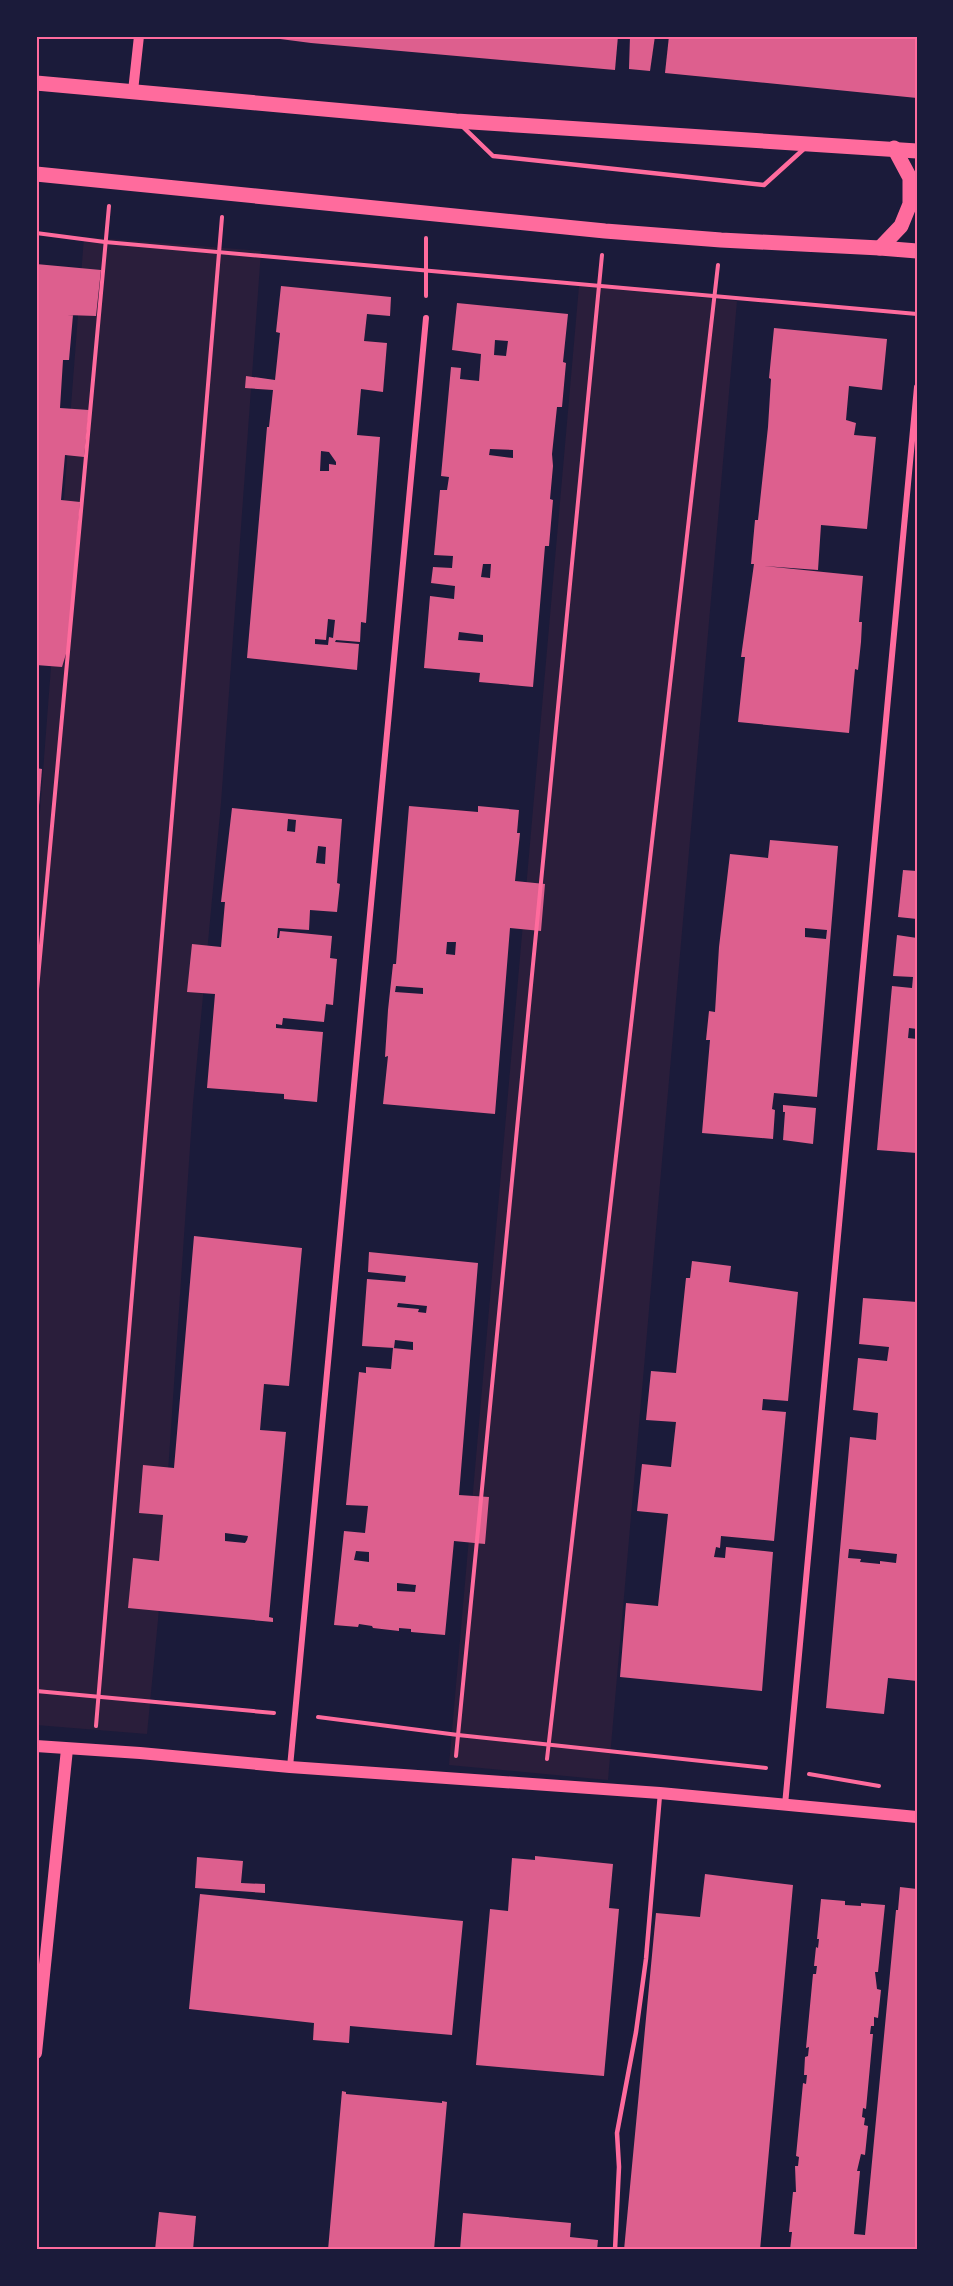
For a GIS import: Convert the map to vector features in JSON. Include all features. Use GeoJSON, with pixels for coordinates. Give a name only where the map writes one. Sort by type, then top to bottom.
{"type":"FeatureCollection","features":[{"type":"Feature","properties":{"kind":"main road"},"geometry":{"type":"LineString","coordinates":[[36,83],[456,121],[917,151]]}},
{"type":"Feature","properties":{"kind":"main road"},"geometry":{"type":"LineString","coordinates":[[880,248],[902,226],[910,204],[910,178],[894,148]]}},
{"type":"Feature","properties":{"kind":"main road"},"geometry":{"type":"LineString","coordinates":[[36,174],[605,231],[917,251]]}},
{"type":"Feature","properties":{"kind":"main road"},"geometry":{"type":"LineString","coordinates":[[36,1746],[290,1767],[660,1793],[917,1817]]}},
{"type":"Feature","properties":{"kind":"main road"},"geometry":{"type":"LineString","coordinates":[[36,2053],[67,1749]]}},
{"type":"Feature","properties":{"kind":"street"},"geometry":{"type":"LineString","coordinates":[[133,91],[139,36]]}},
{"type":"Feature","properties":{"kind":"street"},"geometry":{"type":"LineString","coordinates":[[290,1767],[426,318]]}},
{"type":"Feature","properties":{"kind":"street"},"geometry":{"type":"LineString","coordinates":[[785,1805],[917,387]]}},
{"type":"Feature","properties":{"kind":"lane"},"geometry":{"type":"LineString","coordinates":[[456,121],[493,156],[764,185],[808,145]]}},
{"type":"Feature","properties":{"kind":"lane"},"geometry":{"type":"LineString","coordinates":[[615,2250],[619,2167],[617,2133],[636,2032],[646,1959],[660,1793]]}},
{"type":"Feature","properties":{"kind":"path"},"geometry":{"type":"LineString","coordinates":[[36,1000],[111,182]]}},
{"type":"Feature","properties":{"kind":"path"},"geometry":{"type":"LineString","coordinates":[[94,1750],[224,193]]}},
{"type":"Feature","properties":{"kind":"path"},"geometry":{"type":"LineString","coordinates":[[426,318],[427,213]]}},
{"type":"Feature","properties":{"kind":"path"},"geometry":{"type":"LineString","coordinates":[[454,1779],[605,231]]}},
{"type":"Feature","properties":{"kind":"path"},"geometry":{"type":"LineString","coordinates":[[36,233],[105,242],[715,294],[917,314]]}},
{"type":"Feature","properties":{"kind":"path"},"geometry":{"type":"LineString","coordinates":[[544,1785],[721,240]]}},
{"type":"Feature","properties":{"kind":"path"},"geometry":{"type":"LineString","coordinates":[[36,1691],[294,1714],[458,1735],[788,1770],[890,1788]]}},
{"type":"Feature","properties":{"kind":"shaded area"},"geometry":{"type":"Polygon","coordinates":[[[84,237],[261,251],[221,803],[193,1103],[158,1620],[147,1734],[36,1725],[36,863],[84,237]]]}},
{"type":"Feature","properties":{"kind":"shaded area"},"geometry":{"type":"Polygon","coordinates":[[[579,286],[737,301],[608,1780],[449,1765],[579,286]]]}},
{"type":"Feature","properties":{"kind":"building"},"geometry":{"type":"Polygon","coordinates":[[[257,36],[618,36],[615,70],[311,43],[257,36]]]}},
{"type":"Feature","properties":{"kind":"building"},"geometry":{"type":"Polygon","coordinates":[[[630,36],[655,36],[650,71],[629,69],[630,36]]]}},
{"type":"Feature","properties":{"kind":"building"},"geometry":{"type":"Polygon","coordinates":[[[669,36],[917,36],[917,98],[665,73],[669,36]]]}},
{"type":"Feature","properties":{"kind":"building"},"geometry":{"type":"Polygon","coordinates":[[[36,264],[101,270],[96,316],[73,315],[69,360],[63,360],[60,408],[89,410],[84,457],[65,455],[61,500],[80,502],[69,644],[62,667],[36,665],[36,264]]]}},
{"type":"Feature","properties":{"kind":"building"},"geometry":{"type":"Polygon","coordinates":[[[281,286],[391,297],[390,316],[367,314],[364,341],[387,343],[383,392],[361,389],[357,435],[380,437],[366,623],[361,622],[360,642],[336,640],[335,642],[359,644],[357,670],[247,658],[267,427],[269,427],[273,390],[245,388],[246,376],[275,380],[280,333],[276,332],[281,286]],[[321,451],[320,471],[329,471],[329,464],[336,465],[336,462],[329,452],[321,451]],[[328,619],[326,640],[315,639],[315,644],[328,645],[329,637],[333,638],[335,620],[328,619]]]}},
{"type":"Feature","properties":{"kind":"building"},"geometry":{"type":"Polygon","coordinates":[[[457,303],[568,314],[563,362],[566,363],[562,407],[557,407],[552,454],[550,499],[553,500],[549,546],[545,546],[533,687],[479,682],[480,673],[424,668],[430,596],[454,599],[455,586],[431,583],[433,567],[452,568],[453,556],[434,555],[440,490],[447,490],[449,477],[441,476],[451,367],[461,368],[460,379],[479,381],[481,354],[452,350],[457,303]],[[495,340],[494,355],[506,356],[508,341],[495,340]],[[490,449],[489,455],[513,458],[513,450],[490,449]],[[483,564],[481,577],[490,578],[491,564],[483,564]],[[459,632],[458,640],[483,642],[483,635],[459,632]]]}},
{"type":"Feature","properties":{"kind":"building"},"geometry":{"type":"Polygon","coordinates":[[[774,328],[887,339],[882,390],[849,386],[846,420],[856,423],[854,435],[876,437],[867,529],[821,525],[818,570],[764,566],[863,576],[859,622],[862,622],[861,642],[858,670],[855,669],[849,733],[738,722],[745,657],[741,657],[754,564],[751,564],[755,520],[758,520],[768,427],[771,379],[769,378],[774,328]]]}},
{"type":"Feature","properties":{"kind":"building"},"geometry":{"type":"Polygon","coordinates":[[[36,768],[42,769],[38,818],[36,818],[36,768]]]}},
{"type":"Feature","properties":{"kind":"building"},"geometry":{"type":"Polygon","coordinates":[[[409,806],[478,812],[478,806],[519,810],[517,833],[520,833],[515,881],[545,884],[541,931],[510,928],[495,1114],[383,1104],[388,1056],[385,1057],[388,1010],[393,964],[396,964],[409,806]],[[447,942],[446,954],[455,955],[456,942],[447,942]],[[396,986],[395,992],[423,994],[423,988],[396,986]]]}},
{"type":"Feature","properties":{"kind":"building"},"geometry":{"type":"Polygon","coordinates":[[[232,808],[342,819],[337,912],[310,910],[309,930],[278,928],[277,938],[279,938],[280,931],[332,936],[330,958],[337,959],[333,1005],[326,1004],[324,1022],[283,1018],[282,1025],[276,1024],[276,1028],[323,1032],[317,1102],[284,1099],[284,1094],[207,1088],[215,994],[187,992],[192,944],[221,947],[225,902],[221,902],[232,808]],[[288,819],[287,831],[295,832],[296,820],[288,819]],[[318,846],[316,863],[325,864],[326,847],[318,846]]]}},
{"type":"Feature","properties":{"kind":"building"},"geometry":{"type":"Polygon","coordinates":[[[770,840],[838,846],[817,1097],[774,1093],[773,1139],[702,1133],[710,1040],[706,1040],[709,1011],[715,1012],[719,947],[730,854],[768,858],[770,840]],[[805,928],[805,937],[826,939],[827,930],[805,928]]]}},
{"type":"Feature","properties":{"kind":"building"},"geometry":{"type":"Polygon","coordinates":[[[903,870],[917,871],[917,919],[898,917],[903,870]]]}},
{"type":"Feature","properties":{"kind":"building"},"geometry":{"type":"Polygon","coordinates":[[[897,935],[917,938],[917,1029],[909,1028],[908,1038],[917,1039],[917,1153],[877,1150],[892,986],[912,988],[913,977],[893,976],[897,935]]]}},
{"type":"Feature","properties":{"kind":"building"},"geometry":{"type":"Polygon","coordinates":[[[783,1105],[816,1108],[813,1144],[783,1140],[785,1112],[783,1112],[783,1105]]]}},
{"type":"Feature","properties":{"kind":"building"},"geometry":{"type":"Polygon","coordinates":[[[194,1236],[302,1248],[289,1386],[264,1384],[260,1430],[286,1432],[269,1617],[273,1618],[273,1622],[128,1608],[133,1558],[159,1561],[163,1515],[139,1513],[143,1465],[174,1468],[194,1236]],[[225,1533],[225,1541],[245,1543],[248,1536],[225,1533]]]}},
{"type":"Feature","properties":{"kind":"building"},"geometry":{"type":"Polygon","coordinates":[[[369,1252],[478,1263],[459,1495],[489,1497],[485,1544],[454,1541],[445,1635],[411,1632],[411,1629],[399,1628],[399,1631],[373,1628],[359,1624],[358,1627],[334,1625],[344,1531],[365,1533],[368,1506],[346,1505],[359,1372],[366,1373],[366,1367],[391,1369],[393,1348],[413,1350],[413,1342],[395,1340],[394,1348],[362,1346],[367,1279],[405,1282],[406,1276],[368,1272],[369,1252]],[[398,1303],[397,1307],[419,1309],[418,1312],[426,1313],[427,1306],[398,1303]],[[356,1551],[354,1560],[369,1562],[369,1552],[356,1551]],[[397,1583],[397,1591],[415,1592],[416,1585],[397,1583]]]}},
{"type":"Feature","properties":{"kind":"building"},"geometry":{"type":"Polygon","coordinates":[[[692,1261],[731,1266],[729,1282],[798,1292],[788,1401],[763,1399],[762,1410],[786,1412],[774,1541],[721,1536],[720,1548],[716,1547],[714,1557],[725,1558],[726,1547],[773,1552],[762,1691],[620,1677],[626,1603],[658,1606],[668,1514],[637,1511],[642,1464],[671,1467],[676,1422],[646,1420],[651,1371],[676,1373],[686,1278],[690,1278],[692,1261]]]}},
{"type":"Feature","properties":{"kind":"building"},"geometry":{"type":"Polygon","coordinates":[[[863,1298],[917,1302],[917,1681],[888,1678],[884,1714],[826,1708],[850,1437],[876,1440],[878,1413],[853,1410],[858,1358],[887,1361],[889,1347],[859,1344],[863,1298]],[[849,1549],[848,1558],[861,1559],[860,1562],[896,1563],[897,1554],[849,1549]]]}},
{"type":"Feature","properties":{"kind":"building"},"geometry":{"type":"Polygon","coordinates":[[[535,1856],[613,1864],[609,1908],[619,1909],[604,2076],[476,2065],[490,1909],[508,1911],[512,1858],[535,1860],[535,1856]]]}},
{"type":"Feature","properties":{"kind":"building"},"geometry":{"type":"Polygon","coordinates":[[[197,1857],[243,1861],[241,1883],[265,1884],[265,1893],[195,1888],[197,1857]]]}},
{"type":"Feature","properties":{"kind":"building"},"geometry":{"type":"Polygon","coordinates":[[[705,1874],[793,1885],[760,2250],[624,2250],[656,1913],[700,1917],[705,1874]]]}},
{"type":"Feature","properties":{"kind":"building"},"geometry":{"type":"Polygon","coordinates":[[[900,1887],[917,1889],[917,2250],[790,2250],[792,2232],[789,2232],[793,2192],[796,2192],[795,2166],[798,2166],[799,2157],[796,2156],[803,2083],[806,2084],[807,2075],[804,2075],[805,2057],[808,2056],[809,2047],[806,2048],[813,1974],[816,1974],[817,1966],[814,1966],[819,1939],[817,1939],[821,1899],[845,1901],[845,1905],[861,1906],[861,1903],[885,1905],[878,1972],[875,1972],[877,1989],[881,1990],[878,2018],[874,2017],[874,2026],[871,2026],[870,2034],[873,2034],[866,2109],[863,2108],[862,2117],[865,2118],[864,2125],[868,2126],[865,2155],[861,2154],[857,2171],[860,2171],[854,2234],[865,2235],[900,1887]]]}},
{"type":"Feature","properties":{"kind":"building"},"geometry":{"type":"Polygon","coordinates":[[[200,1894],[463,1921],[452,2035],[350,2026],[349,2043],[313,2040],[314,2023],[189,2009],[200,1894]]]}},
{"type":"Feature","properties":{"kind":"building"},"geometry":{"type":"Polygon","coordinates":[[[342,2091],[346,2094],[447,2102],[434,2250],[328,2250],[342,2091]]]}},
{"type":"Feature","properties":{"kind":"building"},"geometry":{"type":"Polygon","coordinates":[[[159,2212],[196,2216],[193,2250],[155,2250],[159,2212]]]}},
{"type":"Feature","properties":{"kind":"building"},"geometry":{"type":"Polygon","coordinates":[[[463,2213],[571,2223],[570,2237],[598,2240],[597,2250],[460,2250],[463,2213]]]}}]}
